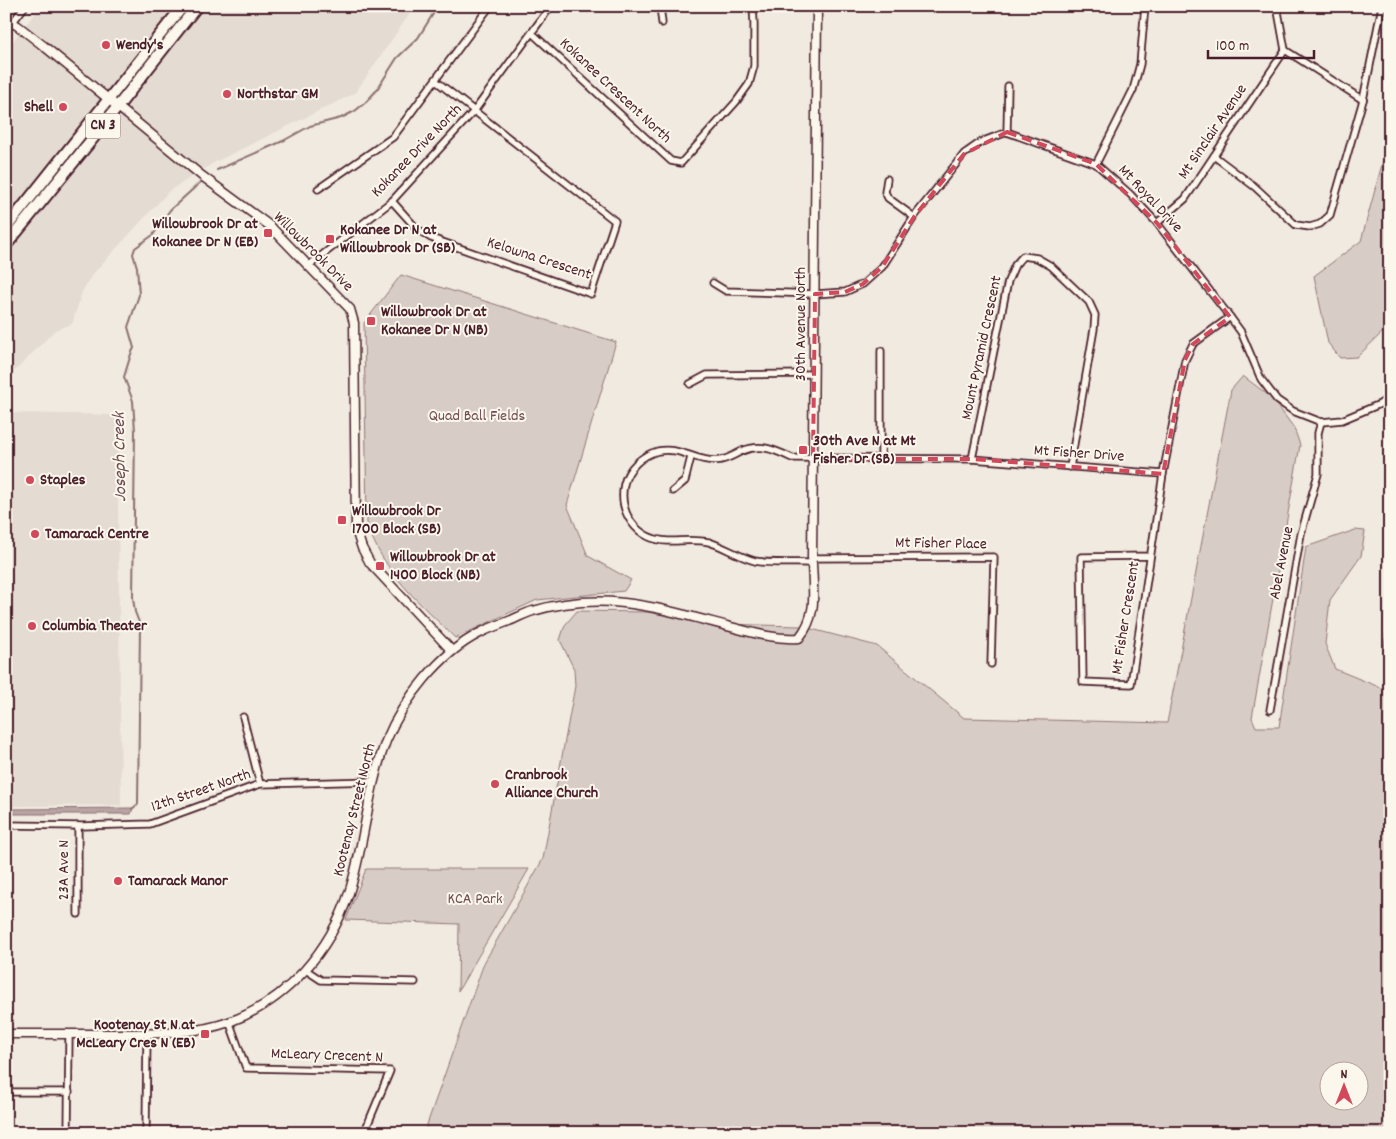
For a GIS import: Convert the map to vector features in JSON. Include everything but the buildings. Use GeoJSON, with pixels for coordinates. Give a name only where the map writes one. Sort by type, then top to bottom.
{"type":"FeatureCollection","features":[{"type":"Feature","properties":{"kind":"highway","name":"CN 3"},"geometry":{"type":"LineString","coordinates":[[6,228],[183,6]]}},
{"type":"Feature","properties":{"kind":"highway","name":"CN 3"},"geometry":{"type":"LineString","coordinates":[[6,245],[197,6]]}},
{"type":"Feature","properties":{"kind":"street"},"geometry":{"type":"LineString","coordinates":[[6,31],[9,21],[25,6]]}},
{"type":"Feature","properties":{"kind":"street","name":"Kokanee Drive North"},"geometry":{"type":"LineString","coordinates":[[318,189],[393,138],[490,6]]}},
{"type":"Feature","properties":{"kind":"street","name":"Kokanee Drive North"},"geometry":{"type":"LineString","coordinates":[[308,266],[392,201],[475,110],[551,6]]}},
{"type":"Feature","properties":{"kind":"street"},"geometry":{"type":"LineString","coordinates":[[660,6],[662,22]]}},
{"type":"Feature","properties":{"kind":"street","name":"Kokanee Crescent North"},"geometry":{"type":"LineString","coordinates":[[532,33],[671,161],[681,163],[736,102],[749,84],[754,66],[753,6]]}},
{"type":"Feature","properties":{"kind":"street","name":"30th Avenue North"},"geometry":{"type":"LineString","coordinates":[[798,638],[807,627],[813,612],[817,6]]}},
{"type":"Feature","properties":{"kind":"street"},"geometry":{"type":"LineString","coordinates":[[1096,164],[1133,90],[1140,64],[1145,6]]}},
{"type":"Feature","properties":{"kind":"street"},"geometry":{"type":"LineString","coordinates":[[1277,6],[1285,50],[1363,100]]}},
{"type":"Feature","properties":{"kind":"street"},"geometry":{"type":"LineString","coordinates":[[1214,156],[1255,187],[1296,225],[1310,227],[1320,224],[1330,215],[1363,100],[1382,6]]}},
{"type":"Feature","properties":{"kind":"street","name":"Willowbrook Drive"},"geometry":{"type":"LineString","coordinates":[[9,21],[202,176],[270,226],[350,309],[354,323],[356,530],[362,548],[370,563],[452,651]]}},
{"type":"Feature","properties":{"kind":"street","name":"Mt Sinclair Avenue"},"geometry":{"type":"LineString","coordinates":[[1157,223],[1185,198],[1285,50]]}},
{"type":"Feature","properties":{"kind":"street","name":"Kokanee Drive North"},"geometry":{"type":"LineString","coordinates":[[436,81],[475,110]]}},
{"type":"Feature","properties":{"kind":"street"},"geometry":{"type":"LineString","coordinates":[[713,284],[726,291],[815,294],[845,292],[863,284],[882,267],[914,217],[964,154],[981,142],[1007,132],[1008,86]]}},
{"type":"Feature","properties":{"kind":"street","name":"Kelowna Crescent"},"geometry":{"type":"LineString","coordinates":[[392,201],[417,229],[431,238],[591,294],[615,221],[475,110]]}},
{"type":"Feature","properties":{"kind":"street","name":"Mt Royal Drive"},"geometry":{"type":"LineString","coordinates":[[1007,132],[1096,164],[1130,194],[1157,223],[1241,332],[1261,379],[1277,400],[1293,411],[1321,422],[1342,420],[1380,404],[1390,397]]}},
{"type":"Feature","properties":{"kind":"street"},"geometry":{"type":"LineString","coordinates":[[887,179],[885,192],[888,198],[914,217]]}},
{"type":"Feature","properties":{"kind":"street","name":"Mount Pyramid Crescent"},"geometry":{"type":"LineString","coordinates":[[972,460],[1008,282],[1015,265],[1023,256],[1037,258],[1051,266],[1089,302],[1095,315],[1070,467]]}},
{"type":"Feature","properties":{"kind":"street"},"geometry":{"type":"LineString","coordinates":[[1162,474],[1184,360],[1193,344],[1230,317]]}},
{"type":"Feature","properties":{"kind":"street"},"geometry":{"type":"LineString","coordinates":[[881,351],[881,459]]}},
{"type":"Feature","properties":{"kind":"street"},"geometry":{"type":"LineString","coordinates":[[690,384],[707,375],[814,374]]}},
{"type":"Feature","properties":{"kind":"street","name":"Abel Avenue"},"geometry":{"type":"LineString","coordinates":[[1270,710],[1301,534],[1318,474],[1318,433],[1321,422]]}},
{"type":"Feature","properties":{"kind":"street","name":"Mt Fisher Drive"},"geometry":{"type":"LineString","coordinates":[[812,560],[756,561],[710,543],[692,539],[667,541],[652,538],[638,530],[628,518],[623,505],[622,492],[625,480],[632,466],[656,452],[668,450],[681,452],[691,457],[723,460],[747,449],[759,446],[772,448],[792,458],[972,460],[1162,474]]}},
{"type":"Feature","properties":{"kind":"street"},"geometry":{"type":"LineString","coordinates":[[673,492],[685,481],[691,457]]}},
{"type":"Feature","properties":{"kind":"street","name":"Mt Fisher Crescent"},"geometry":{"type":"LineString","coordinates":[[1150,556],[1081,557],[1083,682],[1131,684],[1150,556],[1162,474]]}},
{"type":"Feature","properties":{"kind":"street","name":"Mt Fisher Place"},"geometry":{"type":"LineString","coordinates":[[812,560],[994,557],[991,664]]}},
{"type":"Feature","properties":{"kind":"street","name":"Kootenay Street North"},"geometry":{"type":"LineString","coordinates":[[6,1034],[147,1034],[202,1030],[257,1009],[286,989],[306,970],[337,925],[350,891],[374,781],[386,742],[405,704],[452,651],[478,634],[533,611],[574,602],[601,600],[647,605],[747,631],[787,639],[798,638]]}},
{"type":"Feature","properties":{"kind":"street"},"geometry":{"type":"LineString","coordinates":[[1388,648],[1390,634]]}},
{"type":"Feature","properties":{"kind":"street"},"geometry":{"type":"LineString","coordinates":[[243,717],[260,784]]}},
{"type":"Feature","properties":{"kind":"street","name":"12th Street North"},"geometry":{"type":"LineString","coordinates":[[6,825],[150,824],[260,784],[374,781]]}},
{"type":"Feature","properties":{"kind":"street","name":"23A Ave N"},"geometry":{"type":"LineString","coordinates":[[78,826],[78,914]]}},
{"type":"Feature","properties":{"kind":"street"},"geometry":{"type":"LineString","coordinates":[[306,970],[321,980],[415,982]]}},
{"type":"Feature","properties":{"kind":"street","name":"McLeary Crecent N"},"geometry":{"type":"LineString","coordinates":[[229,1021],[246,1068],[390,1071],[364,1133]]}},
{"type":"Feature","properties":{"kind":"street"},"geometry":{"type":"LineString","coordinates":[[68,1133],[69,1034]]}},
{"type":"Feature","properties":{"kind":"street"},"geometry":{"type":"LineString","coordinates":[[146,1133],[147,1034]]}},
{"type":"Feature","properties":{"kind":"street"},"geometry":{"type":"LineString","coordinates":[[6,1092],[69,1092]]}},
{"type":"Feature","properties":{"kind":"highlighted area"},"geometry":{"type":"Polygon","coordinates":[[[1007,132],[1096,164],[1157,223],[1230,317],[1193,344],[1185,360],[1163,474],[972,459],[813,459],[815,294],[845,292],[863,284],[882,267],[914,217],[964,154],[1007,132]]]}},
{"type":"Feature","properties":{"kind":"shaded area"},"geometry":{"type":"Polygon","coordinates":[[[6,6],[31,6],[6,38],[6,6]]]}},
{"type":"Feature","properties":{"kind":"shaded area"},"geometry":{"type":"Polygon","coordinates":[[[41,6],[415,6],[355,93],[215,162],[169,191],[91,276],[82,292],[72,324],[55,330],[19,367],[6,377],[6,50],[41,6]]]}},
{"type":"Feature","properties":{"kind":"shaded area"},"geometry":{"type":"Polygon","coordinates":[[[6,407],[13,413],[117,415],[121,805],[6,806],[6,407]]]}},
{"type":"Feature","properties":{"kind":"shaded area"},"geometry":{"type":"Polygon","coordinates":[[[133,808],[131,814],[6,814],[6,809],[133,808]]]}},
{"type":"Feature","properties":{"kind":"green space"},"geometry":{"type":"Polygon","coordinates":[[[1390,135],[1390,325],[1357,357],[1340,358],[1328,343],[1314,276],[1361,241],[1390,135]]]}},
{"type":"Feature","properties":{"kind":"green space","name":"Quad Ball Fields"},"geometry":{"type":"Polygon","coordinates":[[[401,275],[616,342],[567,505],[588,556],[631,580],[624,591],[537,600],[455,638],[392,572],[373,540],[367,523],[364,323],[401,275]]]}},
{"type":"Feature","properties":{"kind":"green space"},"geometry":{"type":"Polygon","coordinates":[[[1243,376],[1272,398],[1294,428],[1300,445],[1252,718],[1256,727],[1279,727],[1306,547],[1355,530],[1365,531],[1361,556],[1330,600],[1325,644],[1335,669],[1384,689],[1390,687],[1390,1133],[424,1133],[484,963],[543,859],[575,686],[574,669],[560,640],[565,625],[577,611],[647,612],[716,624],[800,626],[877,646],[964,718],[1167,723],[1231,390],[1243,376]]]}},
{"type":"Feature","properties":{"kind":"green space","name":"KCA Park"},"geometry":{"type":"Polygon","coordinates":[[[366,869],[529,869],[458,991],[459,924],[346,920],[366,869]]]}},
{"type":"Feature","properties":{"kind":"waterway","name":"Joseph Creek"},"geometry":{"type":"LineString","coordinates":[[217,170],[283,141],[310,126],[341,118],[355,111],[376,91],[397,58],[418,38],[438,6]]}},
{"type":"Feature","properties":{"kind":"waterway","name":"Joseph Creek"},"geometry":{"type":"LineString","coordinates":[[132,809],[138,804],[140,625],[135,612],[133,598],[135,431],[133,401],[124,377],[134,348],[128,327],[139,295],[137,267],[133,254],[135,248],[153,235],[170,210],[203,180]]}},
{"type":"Feature","properties":{"kind":"place","name":"Wendy's"},"geometry":{"type":"Point","coordinates":[106,45]}},
{"type":"Feature","properties":{"kind":"place","name":"Northstar GM"},"geometry":{"type":"Point","coordinates":[227,94]}},
{"type":"Feature","properties":{"kind":"place","name":"Shell"},"geometry":{"type":"Point","coordinates":[63,107]}},
{"type":"Feature","properties":{"kind":"place","name":"Willowbrook Dr at Kokanee Dr N (EB)"},"geometry":{"type":"Point","coordinates":[268,233]}},
{"type":"Feature","properties":{"kind":"place","name":"Kokanee Dr N at Willowbrook Dr (SB)"},"geometry":{"type":"Point","coordinates":[330,239]}},
{"type":"Feature","properties":{"kind":"place","name":"Willowbrook Dr at Kokanee Dr N (NB)"},"geometry":{"type":"Point","coordinates":[371,321]}},
{"type":"Feature","properties":{"kind":"place","name":"30th Ave N at Mt Fisher Dr (SB)"},"geometry":{"type":"Point","coordinates":[803,450]}},
{"type":"Feature","properties":{"kind":"place","name":"Staples"},"geometry":{"type":"Point","coordinates":[30,480]}},
{"type":"Feature","properties":{"kind":"place","name":"Willowbrook Dr 1700 Block (SB)"},"geometry":{"type":"Point","coordinates":[342,520]}},
{"type":"Feature","properties":{"kind":"place","name":"Tamarack Centre"},"geometry":{"type":"Point","coordinates":[35,534]}},
{"type":"Feature","properties":{"kind":"place","name":"Willowbrook Dr at 1400 Block (NB)"},"geometry":{"type":"Point","coordinates":[380,566]}},
{"type":"Feature","properties":{"kind":"place","name":"Columbia Theater"},"geometry":{"type":"Point","coordinates":[32,626]}},
{"type":"Feature","properties":{"kind":"place","name":"Cranbrook Alliance Church"},"geometry":{"type":"Point","coordinates":[495,784]}},
{"type":"Feature","properties":{"kind":"place","name":"Tamarack Manor"},"geometry":{"type":"Point","coordinates":[118,881]}},
{"type":"Feature","properties":{"kind":"place","name":"Kootenay St N at McLeary Cres N (EB)"},"geometry":{"type":"Point","coordinates":[205,1034]}}]}
